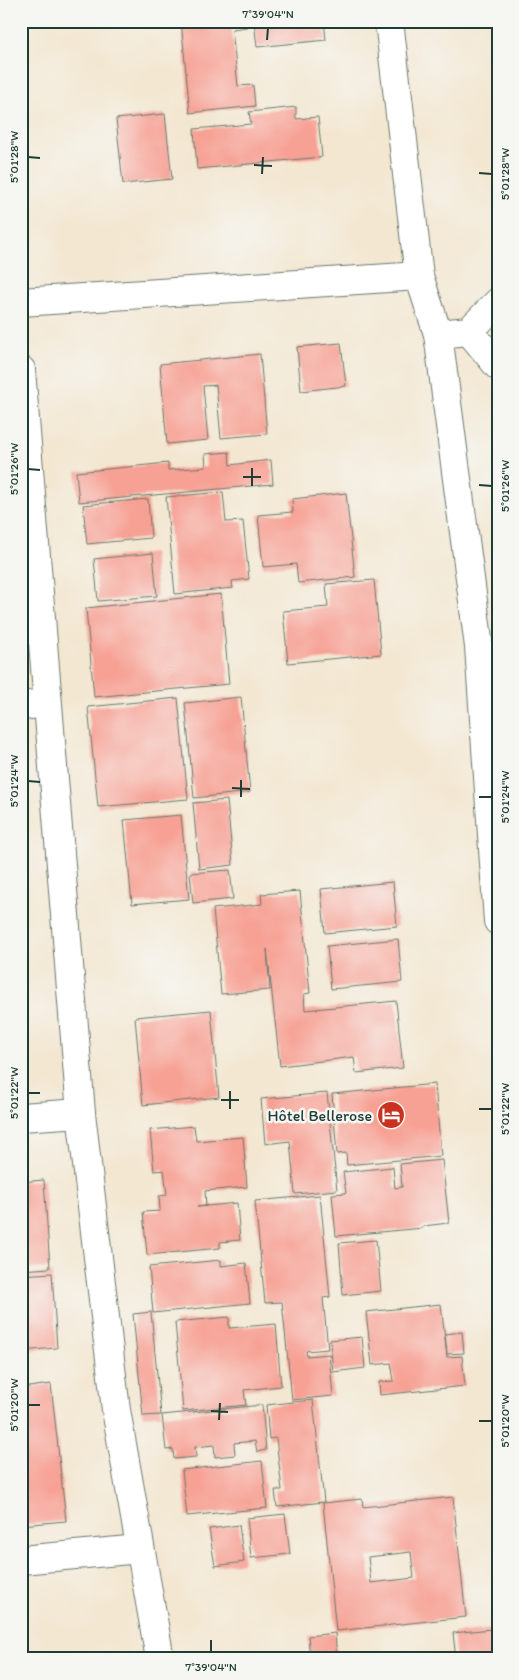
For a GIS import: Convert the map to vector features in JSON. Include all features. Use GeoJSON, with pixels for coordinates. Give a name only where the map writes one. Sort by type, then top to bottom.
{"type":"FeatureCollection","features":[{"type":"Feature","properties":{"kind":"street"},"geometry":{"type":"LineString","coordinates":[[389,21],[419,276],[438,334],[479,647],[498,921]]}},
{"type":"Feature","properties":{"kind":"street"},"geometry":{"type":"LineString","coordinates":[[21,302],[419,276]]}},
{"type":"Feature","properties":{"kind":"street"},"geometry":{"type":"LineString","coordinates":[[438,334],[469,331],[498,302]]}},
{"type":"Feature","properties":{"kind":"street"},"geometry":{"type":"LineString","coordinates":[[469,331],[498,366]]}},
{"type":"Feature","properties":{"kind":"street"},"geometry":{"type":"LineString","coordinates":[[21,370],[34,704],[116,1410],[160,1659]]}},
{"type":"Feature","properties":{"kind":"street"},"geometry":{"type":"LineString","coordinates":[[21,1117],[81,1113]]}},
{"type":"Feature","properties":{"kind":"street"},"geometry":{"type":"LineString","coordinates":[[21,1560],[140,1549]]}},
{"type":"Feature","properties":{"kind":"building"},"geometry":{"type":"Polygon","coordinates":[[[181,21],[247,21],[247,27],[232,29],[238,86],[253,85],[255,106],[190,113],[181,21]]]}},
{"type":"Feature","properties":{"kind":"building"},"geometry":{"type":"Polygon","coordinates":[[[254,21],[324,21],[326,40],[257,47],[254,21]]]}},
{"type":"Feature","properties":{"kind":"building"},"geometry":{"type":"Polygon","coordinates":[[[296,107],[296,119],[318,117],[322,157],[197,169],[194,129],[251,124],[249,112],[296,107]]]}},
{"type":"Feature","properties":{"kind":"building"},"geometry":{"type":"Polygon","coordinates":[[[165,114],[172,179],[123,184],[116,119],[165,114]]]}},
{"type":"Feature","properties":{"kind":"building"},"geometry":{"type":"Polygon","coordinates":[[[341,343],[346,386],[301,391],[297,347],[341,343]]]}},
{"type":"Feature","properties":{"kind":"building"},"geometry":{"type":"Polygon","coordinates":[[[260,354],[267,434],[221,438],[216,385],[203,386],[208,440],[167,444],[160,364],[260,354]]]}},
{"type":"Feature","properties":{"kind":"building"},"geometry":{"type":"Polygon","coordinates":[[[229,452],[230,465],[271,460],[273,484],[79,502],[76,472],[168,463],[168,470],[206,467],[205,454],[229,452]]]}},
{"type":"Feature","properties":{"kind":"building"},"geometry":{"type":"Polygon","coordinates":[[[223,492],[226,522],[243,521],[249,579],[232,581],[233,588],[175,594],[166,497],[223,492]]]}},
{"type":"Feature","properties":{"kind":"building"},"geometry":{"type":"Polygon","coordinates":[[[346,493],[355,577],[298,583],[296,564],[263,567],[258,515],[293,512],[292,499],[346,493]]]}},
{"type":"Feature","properties":{"kind":"building"},"geometry":{"type":"Polygon","coordinates":[[[148,499],[151,538],[87,544],[83,505],[148,499]]]}},
{"type":"Feature","properties":{"kind":"building"},"geometry":{"type":"Polygon","coordinates":[[[153,553],[157,596],[98,601],[94,559],[153,553]]]}},
{"type":"Feature","properties":{"kind":"building"},"geometry":{"type":"Polygon","coordinates":[[[374,580],[381,654],[288,663],[283,611],[328,607],[326,584],[374,580]]]}},
{"type":"Feature","properties":{"kind":"building"},"geometry":{"type":"Polygon","coordinates":[[[221,594],[229,684],[94,697],[86,608],[221,594]]]}},
{"type":"Feature","properties":{"kind":"building"},"geometry":{"type":"Polygon","coordinates":[[[241,697],[250,792],[194,798],[185,703],[241,697]]]}},
{"type":"Feature","properties":{"kind":"building"},"geometry":{"type":"Polygon","coordinates":[[[178,698],[188,799],[98,807],[88,707],[178,698]]]}},
{"type":"Feature","properties":{"kind":"building"},"geometry":{"type":"Polygon","coordinates":[[[227,800],[233,865],[199,869],[193,803],[227,800]]]}},
{"type":"Feature","properties":{"kind":"building"},"geometry":{"type":"Polygon","coordinates":[[[181,815],[189,899],[132,904],[124,820],[181,815]]]}},
{"type":"Feature","properties":{"kind":"building"},"geometry":{"type":"Polygon","coordinates":[[[230,870],[233,899],[193,903],[190,873],[230,870]]]}},
{"type":"Feature","properties":{"kind":"building"},"geometry":{"type":"Polygon","coordinates":[[[393,882],[397,926],[325,933],[321,889],[393,882]]]}},
{"type":"Feature","properties":{"kind":"building"},"geometry":{"type":"Polygon","coordinates":[[[300,891],[310,993],[304,994],[305,1010],[396,1001],[403,1068],[356,1073],[354,1057],[280,1066],[267,949],[270,990],[221,994],[213,909],[262,904],[261,894],[300,891]]]}},
{"type":"Feature","properties":{"kind":"building"},"geometry":{"type":"Polygon","coordinates":[[[398,939],[402,982],[331,989],[327,946],[398,939]]]}},
{"type":"Feature","properties":{"kind":"building"},"geometry":{"type":"Polygon","coordinates":[[[211,1010],[219,1097],[143,1105],[135,1017],[211,1010]]]}},
{"type":"Feature","properties":{"kind":"building"},"geometry":{"type":"Polygon","coordinates":[[[435,1084],[441,1156],[347,1165],[346,1153],[337,1154],[332,1094],[435,1084]]]}},
{"type":"Feature","properties":{"kind":"building"},"geometry":{"type":"Polygon","coordinates":[[[327,1093],[337,1190],[295,1194],[290,1141],[265,1144],[261,1099],[327,1093]]]}},
{"type":"Feature","properties":{"kind":"building"},"geometry":{"type":"Polygon","coordinates":[[[194,1126],[196,1141],[243,1137],[247,1187],[205,1191],[206,1206],[197,1207],[237,1203],[240,1240],[220,1242],[220,1248],[147,1255],[143,1212],[160,1211],[159,1196],[167,1195],[164,1170],[154,1171],[150,1130],[194,1126]]]}},
{"type":"Feature","properties":{"kind":"building"},"geometry":{"type":"Polygon","coordinates":[[[442,1160],[449,1223],[423,1226],[423,1228],[336,1236],[332,1194],[346,1193],[343,1172],[393,1167],[395,1188],[402,1187],[400,1164],[442,1160]]]}},
{"type":"Feature","properties":{"kind":"building"},"geometry":{"type":"Polygon","coordinates":[[[44,1180],[50,1268],[21,1270],[21,1182],[44,1180]]]}},
{"type":"Feature","properties":{"kind":"building"},"geometry":{"type":"Polygon","coordinates":[[[320,1195],[330,1297],[323,1298],[328,1349],[306,1351],[307,1356],[329,1354],[333,1396],[292,1400],[282,1302],[265,1303],[255,1201],[320,1195]]]}},
{"type":"Feature","properties":{"kind":"building"},"geometry":{"type":"Polygon","coordinates":[[[376,1240],[381,1291],[343,1295],[339,1243],[376,1240]]]}},
{"type":"Feature","properties":{"kind":"building"},"geometry":{"type":"Polygon","coordinates":[[[221,1260],[221,1266],[246,1263],[250,1303],[153,1313],[149,1267],[221,1260]]]}},
{"type":"Feature","properties":{"kind":"building"},"geometry":{"type":"Polygon","coordinates":[[[52,1273],[57,1348],[21,1351],[21,1275],[52,1273]]]}},
{"type":"Feature","properties":{"kind":"building"},"geometry":{"type":"Polygon","coordinates":[[[441,1304],[447,1357],[462,1356],[465,1386],[380,1395],[379,1382],[394,1381],[391,1363],[372,1365],[366,1312],[441,1304]]]}},
{"type":"Feature","properties":{"kind":"building"},"geometry":{"type":"Polygon","coordinates":[[[151,1312],[161,1415],[143,1416],[133,1314],[151,1312]]]}},
{"type":"Feature","properties":{"kind":"building"},"geometry":{"type":"Polygon","coordinates":[[[229,1317],[229,1328],[276,1324],[281,1386],[244,1390],[246,1405],[183,1411],[175,1322],[229,1317]]]}},
{"type":"Feature","properties":{"kind":"building"},"geometry":{"type":"Polygon","coordinates":[[[462,1332],[464,1353],[447,1354],[445,1334],[462,1332]]]}},
{"type":"Feature","properties":{"kind":"building"},"geometry":{"type":"Polygon","coordinates":[[[362,1337],[365,1368],[333,1372],[330,1340],[362,1337]]]}},
{"type":"Feature","properties":{"kind":"building"},"geometry":{"type":"Polygon","coordinates":[[[51,1384],[66,1521],[21,1525],[21,1388],[51,1384]]]}},
{"type":"Feature","properties":{"kind":"building"},"geometry":{"type":"Polygon","coordinates":[[[313,1400],[324,1502],[277,1507],[275,1490],[282,1490],[276,1438],[269,1439],[266,1405],[313,1400]]]}},
{"type":"Feature","properties":{"kind":"building"},"geometry":{"type":"Polygon","coordinates":[[[262,1405],[266,1450],[257,1452],[255,1441],[234,1443],[235,1455],[215,1457],[214,1445],[195,1447],[196,1457],[174,1459],[173,1449],[166,1450],[162,1415],[262,1405]]]}},
{"type":"Feature","properties":{"kind":"building"},"geometry":{"type":"Polygon","coordinates":[[[262,1461],[267,1508],[187,1516],[182,1470],[262,1461]]]}},
{"type":"Feature","properties":{"kind":"building"},"geometry":{"type":"Polygon","coordinates":[[[453,1497],[466,1617],[336,1631],[323,1503],[362,1499],[363,1507],[453,1497]],[[411,1552],[368,1557],[371,1583],[414,1578],[411,1552]]]}},
{"type":"Feature","properties":{"kind":"building"},"geometry":{"type":"Polygon","coordinates":[[[285,1514],[290,1554],[251,1558],[247,1518],[285,1514]]]}},
{"type":"Feature","properties":{"kind":"building"},"geometry":{"type":"Polygon","coordinates":[[[239,1525],[244,1562],[215,1566],[209,1529],[239,1525]]]}},
{"type":"Feature","properties":{"kind":"building"},"geometry":{"type":"Polygon","coordinates":[[[491,1629],[494,1659],[456,1659],[453,1633],[491,1629]]]}},
{"type":"Feature","properties":{"kind":"building"},"geometry":{"type":"Polygon","coordinates":[[[335,1633],[337,1659],[310,1659],[308,1636],[335,1633]]]}},
{"type":"Feature","properties":{"kind":"building"},"geometry":{"type":"Polygon","coordinates":[[[452,1654],[452,1659],[423,1659],[423,1657],[452,1654]]]}},
{"type":"Feature","properties":{"kind":"place","name":"Hôtel Bellerose"},"geometry":{"type":"Point","coordinates":[391,1115]}}]}
